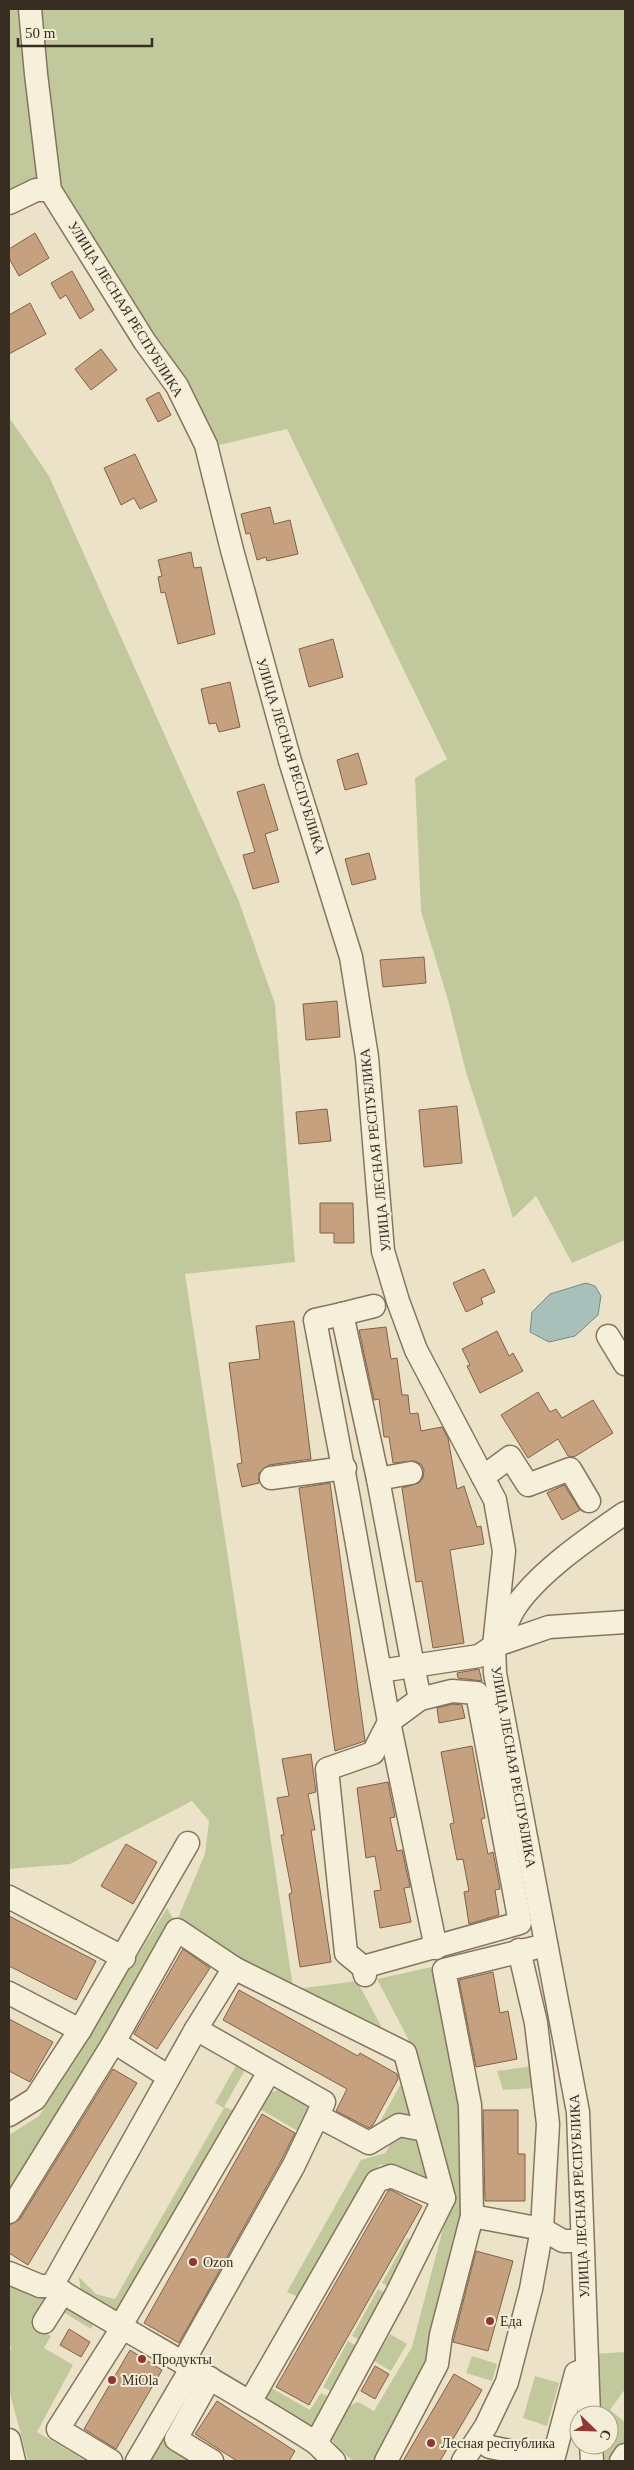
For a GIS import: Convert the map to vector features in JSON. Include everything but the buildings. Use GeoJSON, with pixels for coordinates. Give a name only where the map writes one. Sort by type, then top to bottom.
{"type":"FeatureCollection","features":[{"type":"Feature","properties":{"kind":"street","name":"УЛИЦА ЛЕСНАЯ РЕСПУБЛИКА"},"geometry":{"type":"LineString","coordinates":[[30,9],[50,190],[145,342],[178,386],[206,445],[232,550],[290,760],[351,957],[367,1057],[383,1251],[398,1301],[416,1350],[495,1500],[504,1552],[494,1646],[495,1673],[578,2112],[588,2405]]}},
{"type":"Feature","properties":{"kind":"street"},"geometry":{"type":"LineString","coordinates":[[9,202],[36,190],[50,190]]}},
{"type":"Feature","properties":{"kind":"street"},"geometry":{"type":"LineString","coordinates":[[374,1306],[315,1320],[345,1468],[389,1722],[436,1948]]}},
{"type":"Feature","properties":{"kind":"street"},"geometry":{"type":"LineString","coordinates":[[342,1314],[379,1486],[420,1699]]}},
{"type":"Feature","properties":{"kind":"street"},"geometry":{"type":"LineString","coordinates":[[608,1336],[625,1364]]}},
{"type":"Feature","properties":{"kind":"street"},"geometry":{"type":"LineString","coordinates":[[484,1477],[510,1457],[528,1485],[570,1469],[589,1501]]}},
{"type":"Feature","properties":{"kind":"street"},"geometry":{"type":"LineString","coordinates":[[271,1478],[345,1468]]}},
{"type":"Feature","properties":{"kind":"street"},"geometry":{"type":"LineString","coordinates":[[348,1494],[379,1486],[411,1473]]}},
{"type":"Feature","properties":{"kind":"street"},"geometry":{"type":"LineString","coordinates":[[494,1646],[515,1608],[536,1583],[589,1538],[625,1513]]}},
{"type":"Feature","properties":{"kind":"street"},"geometry":{"type":"LineString","coordinates":[[380,1671],[480,1656],[494,1646],[549,1627],[625,1622]]}},
{"type":"Feature","properties":{"kind":"street"},"geometry":{"type":"LineString","coordinates":[[452,1691],[477,1693],[520,1923],[364,1971],[346,1953],[327,1769],[373,1753],[389,1722],[420,1699],[452,1691]]}},
{"type":"Feature","properties":{"kind":"street"},"geometry":{"type":"LineString","coordinates":[[9,2115],[35,2099],[124,1958],[188,1843]]}},
{"type":"Feature","properties":{"kind":"street"},"geometry":{"type":"LineString","coordinates":[[9,1896],[124,1958]]}},
{"type":"Feature","properties":{"kind":"street"},"geometry":{"type":"LineString","coordinates":[[9,2212],[114,2042],[177,1930],[234,1968],[405,2053],[444,2198],[396,2295],[316,2443]]}},
{"type":"Feature","properties":{"kind":"street"},"geometry":{"type":"LineString","coordinates":[[386,2461],[437,2364],[441,2335],[472,2216],[470,2105],[444,1970],[519,1950],[546,1945]]}},
{"type":"Feature","properties":{"kind":"street"},"geometry":{"type":"LineString","coordinates":[[463,2461],[478,2439],[506,2382],[530,2289],[542,2229],[548,2124],[544,2077],[536,2023],[519,1950]]}},
{"type":"Feature","properties":{"kind":"street"},"geometry":{"type":"LineString","coordinates":[[44,2322],[57,2289],[170,2076],[196,2029],[234,1968]]}},
{"type":"Feature","properties":{"kind":"street"},"geometry":{"type":"LineString","coordinates":[[9,1993],[80,2030]]}},
{"type":"Feature","properties":{"kind":"street"},"geometry":{"type":"LineString","coordinates":[[137,2461],[195,2369],[324,2102],[196,2029]]}},
{"type":"Feature","properties":{"kind":"street"},"geometry":{"type":"LineString","coordinates":[[114,2042],[170,2076]]}},
{"type":"Feature","properties":{"kind":"street"},"geometry":{"type":"LineString","coordinates":[[111,2461],[58,2429],[119,2333],[120,2327],[269,2072]]}},
{"type":"Feature","properties":{"kind":"street"},"geometry":{"type":"LineString","coordinates":[[544,2077],[571,2072]]}},
{"type":"Feature","properties":{"kind":"street"},"geometry":{"type":"LineString","coordinates":[[318,2116],[369,2143],[399,2125],[425,2130]]}},
{"type":"Feature","properties":{"kind":"street"},"geometry":{"type":"LineString","coordinates":[[250,2402],[377,2181],[391,2176],[444,2198]]}},
{"type":"Feature","properties":{"kind":"street"},"geometry":{"type":"LineString","coordinates":[[472,2216],[542,2229],[563,2241],[582,2241]]}},
{"type":"Feature","properties":{"kind":"street"},"geometry":{"type":"LineString","coordinates":[[9,2273],[40,2286],[57,2289],[250,2402],[316,2443],[334,2461]]}},
{"type":"Feature","properties":{"kind":"street"},"geometry":{"type":"LineString","coordinates":[[195,2369],[176,2439],[212,2461]]}},
{"type":"Feature","properties":{"kind":"street"},"geometry":{"type":"LineString","coordinates":[[478,2439],[490,2447],[554,2460],[576,2373],[586,2369]]}},
{"type":"Feature","properties":{"kind":"street"},"geometry":{"type":"LineString","coordinates":[[9,2440],[14,2461]]}},
{"type":"Feature","properties":{"kind":"street"},"geometry":{"type":"LineString","coordinates":[[621,2461],[625,2455]]}},
{"type":"Feature","properties":{"kind":"green space"},"geometry":{"type":"Polygon","coordinates":[[[9,9],[625,9],[625,1240],[572,1263],[536,1196],[513,1218],[466,1072],[448,1000],[421,911],[415,778],[447,759],[287,429],[215,446],[44,198],[9,215],[9,9]]]}},
{"type":"Feature","properties":{"kind":"green space"},"geometry":{"type":"Polygon","coordinates":[[[9,417],[49,476],[238,899],[275,1004],[295,1262],[185,1274],[293,1987],[214,1945],[186,1926],[178,1918],[205,1854],[209,1821],[192,1801],[70,1864],[9,1869],[9,417]]]}},
{"type":"Feature","properties":{"kind":"green space"},"geometry":{"type":"Polygon","coordinates":[[[167,1908],[176,1924],[9,2201],[9,2135],[39,2116],[167,1908]]]}},
{"type":"Feature","properties":{"kind":"green space"},"geometry":{"type":"Polygon","coordinates":[[[436,1966],[460,2076],[466,2203],[429,2367],[375,2461],[353,2461],[338,2448],[327,2433],[339,2410],[358,2402],[374,2411],[412,2347],[450,2202],[415,2052],[377,1979],[436,1966]]]}},
{"type":"Feature","properties":{"kind":"green space"},"geometry":{"type":"Polygon","coordinates":[[[357,1981],[381,2026],[376,2033],[296,1989],[357,1981]]]}},
{"type":"Feature","properties":{"kind":"green space"},"geometry":{"type":"Polygon","coordinates":[[[237,2064],[245,2070],[224,2107],[235,2111],[120,2309],[107,2309],[81,2294],[79,2277],[96,2294],[115,2299],[224,2108],[215,2103],[237,2064]]]}},
{"type":"Feature","properties":{"kind":"green space"},"geometry":{"type":"Polygon","coordinates":[[[533,2066],[536,2088],[503,2090],[497,2071],[533,2066]]]}},
{"type":"Feature","properties":{"kind":"green space"},"geometry":{"type":"Polygon","coordinates":[[[405,2076],[418,2122],[374,2133],[405,2076]]]}},
{"type":"Feature","properties":{"kind":"green space"},"geometry":{"type":"Polygon","coordinates":[[[281,2089],[307,2102],[311,2114],[303,2128],[296,2130],[260,2109],[267,2094],[281,2089]]]}},
{"type":"Feature","properties":{"kind":"green space"},"geometry":{"type":"Polygon","coordinates":[[[396,2136],[421,2139],[427,2182],[419,2184],[381,2164],[368,2175],[303,2299],[287,2292],[361,2160],[385,2153],[396,2136]]]}},
{"type":"Feature","properties":{"kind":"green space"},"geometry":{"type":"Polygon","coordinates":[[[407,2238],[415,2243],[391,2288],[382,2283],[407,2238]]]}},
{"type":"Feature","properties":{"kind":"green space"},"geometry":{"type":"Polygon","coordinates":[[[9,2281],[49,2296],[31,2325],[51,2336],[44,2348],[73,2365],[37,2432],[86,2461],[28,2461],[9,2390],[9,2350],[11,2349],[9,2340],[9,2281]]]}},
{"type":"Feature","properties":{"kind":"green space"},"geometry":{"type":"Polygon","coordinates":[[[378,2289],[388,2294],[362,2341],[352,2336],[378,2289]]]}},
{"type":"Feature","properties":{"kind":"green space"},"geometry":{"type":"Polygon","coordinates":[[[63,2300],[97,2319],[91,2329],[58,2309],[63,2300]]]}},
{"type":"Feature","properties":{"kind":"green space"},"geometry":{"type":"Polygon","coordinates":[[[390,2334],[407,2344],[391,2371],[374,2361],[390,2334]]]}},
{"type":"Feature","properties":{"kind":"green space"},"geometry":{"type":"Polygon","coordinates":[[[348,2341],[359,2347],[334,2393],[323,2387],[348,2341]]]}},
{"type":"Feature","properties":{"kind":"green space"},"geometry":{"type":"Polygon","coordinates":[[[625,2352],[625,2389],[614,2405],[596,2405],[593,2354],[625,2352]]]}},
{"type":"Feature","properties":{"kind":"green space"},"geometry":{"type":"Polygon","coordinates":[[[472,2356],[497,2364],[492,2381],[466,2373],[472,2356]]]}},
{"type":"Feature","properties":{"kind":"green space"},"geometry":{"type":"Polygon","coordinates":[[[535,2376],[559,2383],[547,2426],[523,2418],[535,2376]]]}},
{"type":"Feature","properties":{"kind":"green space"},"geometry":{"type":"Polygon","coordinates":[[[192,2381],[167,2441],[199,2461],[145,2461],[192,2381]]]}},
{"type":"Feature","properties":{"kind":"green space"},"geometry":{"type":"Polygon","coordinates":[[[266,2385],[310,2410],[321,2393],[331,2398],[313,2436],[257,2400],[266,2385]]]}},
{"type":"Feature","properties":{"kind":"green space"},"geometry":{"type":"Polygon","coordinates":[[[619,2417],[625,2422],[625,2445],[619,2455],[619,2417]]]}},
{"type":"Feature","properties":{"kind":"green space"},"geometry":{"type":"Polygon","coordinates":[[[600,2455],[619,2455],[615,2461],[600,2461],[600,2455]]]}},
{"type":"Feature","properties":{"kind":"water"},"geometry":{"type":"Polygon","coordinates":[[[586,1283],[595,1286],[601,1296],[598,1315],[575,1336],[549,1342],[530,1332],[532,1312],[550,1294],[586,1283]]]}},
{"type":"Feature","properties":{"kind":"place","name":"Ozon"},"geometry":{"type":"Point","coordinates":[193,2262]}},
{"type":"Feature","properties":{"kind":"place","name":"Еда"},"geometry":{"type":"Point","coordinates":[490,2321]}},
{"type":"Feature","properties":{"kind":"place","name":"Продукты"},"geometry":{"type":"Point","coordinates":[142,2359]}},
{"type":"Feature","properties":{"kind":"place","name":"MiOla"},"geometry":{"type":"Point","coordinates":[112,2380]}},
{"type":"Feature","properties":{"kind":"place","name":"Лесная республика"},"geometry":{"type":"Point","coordinates":[431,2443]}}]}
